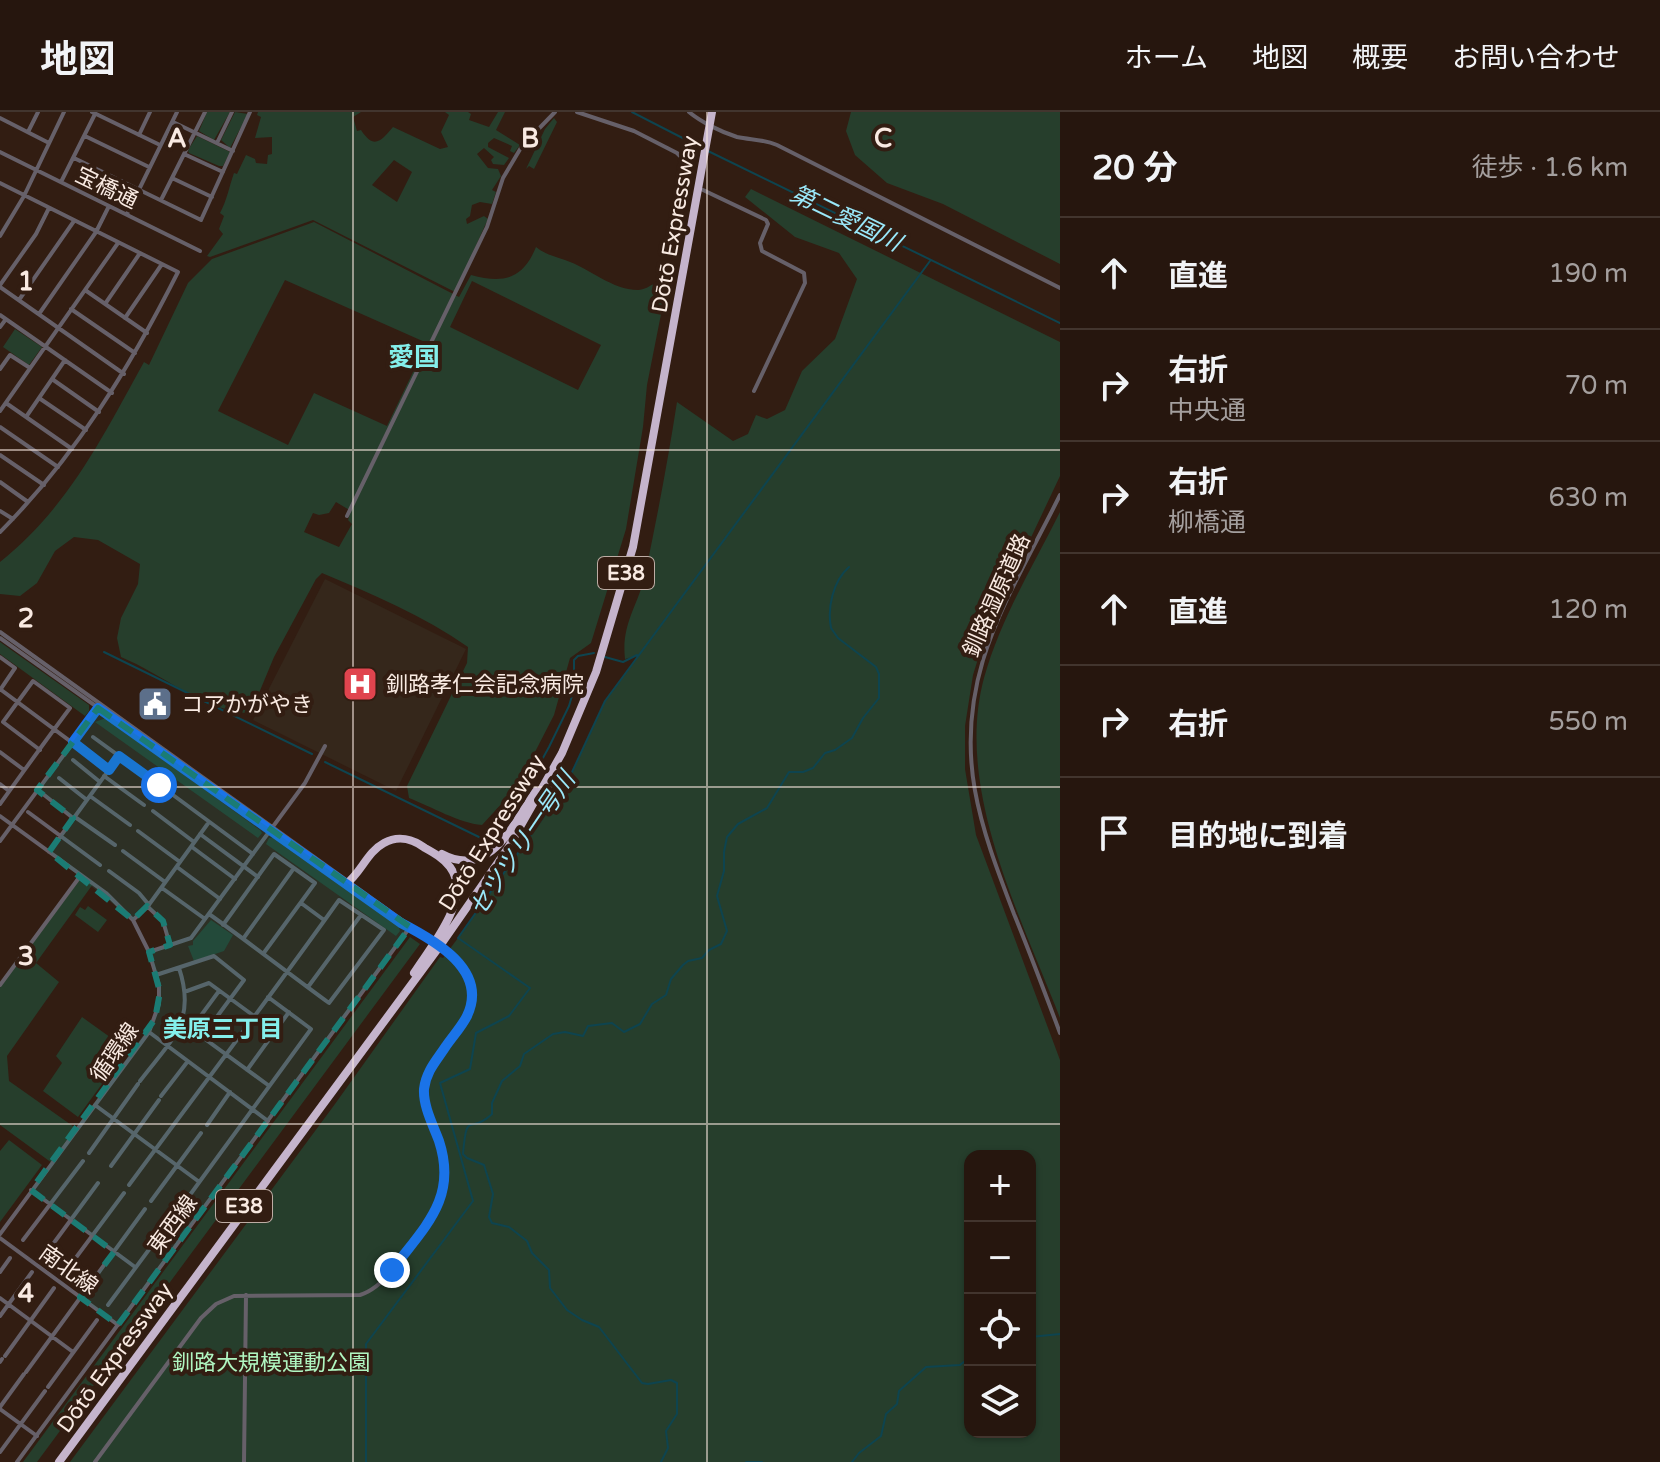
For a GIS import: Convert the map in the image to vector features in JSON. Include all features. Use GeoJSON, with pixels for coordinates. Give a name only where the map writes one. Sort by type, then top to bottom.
{"type":"FeatureCollection","features":[{"type":"Feature","properties":{"kind":"highway","name":"Dōtō Expressway"},"geometry":{"type":"LineString","coordinates":[[439,941],[508,848],[541,793],[579,714],[609,632],[639,518],[710,112]]}},
{"type":"Feature","properties":{"kind":"highway","name":"Dōtō Expressway"},"geometry":{"type":"LineString","coordinates":[[439,941],[504,846],[536,791],[586,685],[618,588],[638,502],[701,163]]}},
{"type":"Feature","properties":{"kind":"highway"},"geometry":{"type":"LineString","coordinates":[[348,882],[374,844],[395,834],[421,840],[460,862],[487,855],[502,840],[536,791]]}},
{"type":"Feature","properties":{"kind":"highway"},"geometry":{"type":"LineString","coordinates":[[348,882],[383,843],[405,839],[419,843],[447,864],[457,886],[455,905],[433,950]]}},
{"type":"Feature","properties":{"kind":"highway","name":"Dōtō Expressway"},"geometry":{"type":"LineString","coordinates":[[57,1462],[433,950]]}},
{"type":"Feature","properties":{"kind":"highway","name":"Dōtō Expressway"},"geometry":{"type":"LineString","coordinates":[[57,1462],[433,950]]}},
{"type":"Feature","properties":{"kind":"street"},"geometry":{"type":"LineString","coordinates":[[28,132],[38,112]]}},
{"type":"Feature","properties":{"kind":"street"},"geometry":{"type":"LineString","coordinates":[[0,236],[24,196],[64,112]]}},
{"type":"Feature","properties":{"kind":"street"},"geometry":{"type":"LineString","coordinates":[[127,214],[177,112]]}},
{"type":"Feature","properties":{"kind":"street"},"geometry":{"type":"LineString","coordinates":[[161,200],[205,112]]}},
{"type":"Feature","properties":{"kind":"street"},"geometry":{"type":"LineString","coordinates":[[217,143],[232,112]]}},
{"type":"Feature","properties":{"kind":"street"},"geometry":{"type":"LineString","coordinates":[[74,158],[201,220],[250,112]]}},
{"type":"Feature","properties":{"kind":"street"},"geometry":{"type":"LineString","coordinates":[[546,112],[555,112]]}},
{"type":"Feature","properties":{"kind":"street"},"geometry":{"type":"LineString","coordinates":[[347,516],[487,227],[503,178],[522,146],[555,112]]}},
{"type":"Feature","properties":{"kind":"street"},"geometry":{"type":"LineString","coordinates":[[577,112],[634,131],[677,153],[681,157],[683,179],[691,184]]}},
{"type":"Feature","properties":{"kind":"street"},"geometry":{"type":"LineString","coordinates":[[689,112],[727,133],[760,138],[777,145],[1060,288]]}},
{"type":"Feature","properties":{"kind":"street"},"geometry":{"type":"LineString","coordinates":[[61,182],[85,136],[93,113],[160,145]]}},
{"type":"Feature","properties":{"kind":"street"},"geometry":{"type":"LineString","coordinates":[[139,135],[147,113]]}},
{"type":"Feature","properties":{"kind":"street"},"geometry":{"type":"LineString","coordinates":[[0,118],[49,143]]}},
{"type":"Feature","properties":{"kind":"street"},"geometry":{"type":"LineString","coordinates":[[173,122],[233,151]]}},
{"type":"Feature","properties":{"kind":"street"},"geometry":{"type":"LineString","coordinates":[[85,136],[149,167]]}},
{"type":"Feature","properties":{"kind":"street","name":"宝橋通"},"geometry":{"type":"LineString","coordinates":[[0,152],[200,251]]}},
{"type":"Feature","properties":{"kind":"street"},"geometry":{"type":"LineString","coordinates":[[184,154],[223,172]]}},
{"type":"Feature","properties":{"kind":"street"},"geometry":{"type":"LineString","coordinates":[[172,178],[212,197]]}},
{"type":"Feature","properties":{"kind":"street"},"geometry":{"type":"LineString","coordinates":[[0,532],[44,485],[99,412],[136,354],[178,272],[1,185]]}},
{"type":"Feature","properties":{"kind":"street"},"geometry":{"type":"LineString","coordinates":[[703,190],[766,220],[768,224],[760,243],[762,251],[804,273],[805,283],[754,391]]}},
{"type":"Feature","properties":{"kind":"street"},"geometry":{"type":"LineString","coordinates":[[39,314],[96,232],[109,206]]}},
{"type":"Feature","properties":{"kind":"street"},"geometry":{"type":"LineString","coordinates":[[49,208],[36,234],[0,286],[124,374]]}},
{"type":"Feature","properties":{"kind":"street"},"geometry":{"type":"LineString","coordinates":[[19,300],[74,221]]}},
{"type":"Feature","properties":{"kind":"street"},"geometry":{"type":"LineString","coordinates":[[0,411],[118,243]]}},
{"type":"Feature","properties":{"kind":"street"},"geometry":{"type":"LineString","coordinates":[[105,304],[140,253]]}},
{"type":"Feature","properties":{"kind":"street"},"geometry":{"type":"LineString","coordinates":[[125,318],[162,264]]}},
{"type":"Feature","properties":{"kind":"street"},"geometry":{"type":"LineString","coordinates":[[85,290],[147,333]]}},
{"type":"Feature","properties":{"kind":"street"},"geometry":{"type":"LineString","coordinates":[[71,309],[136,354]]}},
{"type":"Feature","properties":{"kind":"street"},"geometry":{"type":"LineString","coordinates":[[0,315],[112,393]]}},
{"type":"Feature","properties":{"kind":"street"},"geometry":{"type":"LineString","coordinates":[[0,327],[6,319]]}},
{"type":"Feature","properties":{"kind":"street"},"geometry":{"type":"LineString","coordinates":[[0,369],[10,355],[30,368]]}},
{"type":"Feature","properties":{"kind":"street"},"geometry":{"type":"LineString","coordinates":[[26,417],[65,360]]}},
{"type":"Feature","properties":{"kind":"street"},"geometry":{"type":"LineString","coordinates":[[52,379],[99,412]]}},
{"type":"Feature","properties":{"kind":"street"},"geometry":{"type":"LineString","coordinates":[[39,398],[86,430]]}},
{"type":"Feature","properties":{"kind":"street"},"geometry":{"type":"LineString","coordinates":[[6,403],[72,449]]}},
{"type":"Feature","properties":{"kind":"street"},"geometry":{"type":"LineString","coordinates":[[0,427],[58,467]]}},
{"type":"Feature","properties":{"kind":"street"},"geometry":{"type":"LineString","coordinates":[[0,455],[44,485]]}},
{"type":"Feature","properties":{"kind":"street"},"geometry":{"type":"LineString","coordinates":[[0,482],[28,502]]}},
{"type":"Feature","properties":{"kind":"street","name":"釧路湿原道路"},"geometry":{"type":"LineString","coordinates":[[1060,495],[984,657],[974,700],[971,753],[975,797],[984,836],[1060,1033]]}},
{"type":"Feature","properties":{"kind":"street"},"geometry":{"type":"LineString","coordinates":[[0,511],[13,519]]}},
{"type":"Feature","properties":{"kind":"street"},"geometry":{"type":"LineString","coordinates":[[0,635],[457,959],[467,974],[472,991],[467,1017],[431,1067],[424,1086],[425,1101],[446,1168],[445,1187],[438,1209],[387,1277],[373,1290],[351,1296],[246,1295],[224,1299],[208,1309],[95,1462]]}},
{"type":"Feature","properties":{"kind":"street"},"geometry":{"type":"LineString","coordinates":[[0,657],[15,668],[0,689],[109,770]]}},
{"type":"Feature","properties":{"kind":"street"},"geometry":{"type":"LineString","coordinates":[[0,804],[24,770],[40,750],[70,708],[33,681],[3,722],[40,750]]}},
{"type":"Feature","properties":{"kind":"street"},"geometry":{"type":"LineString","coordinates":[[0,841],[100,706]]}},
{"type":"Feature","properties":{"kind":"street"},"geometry":{"type":"LineString","coordinates":[[93,737],[159,785]]}},
{"type":"Feature","properties":{"kind":"street"},"geometry":{"type":"LineString","coordinates":[[149,952],[191,938],[305,783],[325,746]]}},
{"type":"Feature","properties":{"kind":"street"},"geometry":{"type":"LineString","coordinates":[[0,752],[24,770]]}},
{"type":"Feature","properties":{"kind":"street"},"geometry":{"type":"LineString","coordinates":[[49,852],[119,756]]}},
{"type":"Feature","properties":{"kind":"street"},"geometry":{"type":"LineString","coordinates":[[73,760],[100,782]]}},
{"type":"Feature","properties":{"kind":"street"},"geometry":{"type":"LineString","coordinates":[[104,776],[144,805]]}},
{"type":"Feature","properties":{"kind":"street"},"geometry":{"type":"LineString","coordinates":[[59,778],[130,825]]}},
{"type":"Feature","properties":{"kind":"street"},"geometry":{"type":"LineString","coordinates":[[0,784],[9,791]]}},
{"type":"Feature","properties":{"kind":"street"},"geometry":{"type":"LineString","coordinates":[[37,790],[115,845]]}},
{"type":"Feature","properties":{"kind":"street"},"geometry":{"type":"LineString","coordinates":[[169,792],[253,854]]}},
{"type":"Feature","properties":{"kind":"street"},"geometry":{"type":"LineString","coordinates":[[153,811],[235,879]]}},
{"type":"Feature","properties":{"kind":"street"},"geometry":{"type":"LineString","coordinates":[[28,812],[100,865]]}},
{"type":"Feature","properties":{"kind":"street","name":"循環線"},"geometry":{"type":"LineString","coordinates":[[0,816],[122,907],[133,920],[149,952],[156,975],[159,1004],[149,1032],[0,1236]]}},
{"type":"Feature","properties":{"kind":"street"},"geometry":{"type":"LineString","coordinates":[[133,920],[148,905],[209,822]]}},
{"type":"Feature","properties":{"kind":"street"},"geometry":{"type":"LineString","coordinates":[[138,831],[220,899]]}},
{"type":"Feature","properties":{"kind":"street"},"geometry":{"type":"LineString","coordinates":[[200,834],[258,877]]}},
{"type":"Feature","properties":{"kind":"street"},"geometry":{"type":"LineString","coordinates":[[123,851],[163,885],[243,939],[286,971],[308,987],[329,1003],[384,930],[339,900],[286,971],[129,1185]]}},
{"type":"Feature","properties":{"kind":"street"},"geometry":{"type":"LineString","coordinates":[[223,925],[274,854],[315,883],[263,954]]}},
{"type":"Feature","properties":{"kind":"street"},"geometry":{"type":"LineString","coordinates":[[243,939],[294,868]]}},
{"type":"Feature","properties":{"kind":"street"},"geometry":{"type":"LineString","coordinates":[[109,871],[139,893],[163,921],[170,945]]}},
{"type":"Feature","properties":{"kind":"street"},"geometry":{"type":"LineString","coordinates":[[0,985],[81,875]]}},
{"type":"Feature","properties":{"kind":"street"},"geometry":{"type":"LineString","coordinates":[[301,903],[324,920]]}},
{"type":"Feature","properties":{"kind":"street"},"geometry":{"type":"LineString","coordinates":[[308,987],[361,915]]}},
{"type":"Feature","properties":{"kind":"street","name":"東西線"},"geometry":{"type":"LineString","coordinates":[[17,1462],[410,927]]}},
{"type":"Feature","properties":{"kind":"street"},"geometry":{"type":"LineString","coordinates":[[156,975],[214,956],[244,980],[202,1037]]}},
{"type":"Feature","properties":{"kind":"street"},"geometry":{"type":"LineString","coordinates":[[89,1153],[183,1023],[187,991],[179,968]]}},
{"type":"Feature","properties":{"kind":"street"},"geometry":{"type":"LineString","coordinates":[[187,991],[209,983],[254,1016]]}},
{"type":"Feature","properties":{"kind":"street"},"geometry":{"type":"LineString","coordinates":[[191,1029],[219,991]]}},
{"type":"Feature","properties":{"kind":"street"},"geometry":{"type":"LineString","coordinates":[[176,1214],[311,1029],[268,997]]}},
{"type":"Feature","properties":{"kind":"street"},"geometry":{"type":"LineString","coordinates":[[247,1070],[289,1012]]}},
{"type":"Feature","properties":{"kind":"street"},"geometry":{"type":"LineString","coordinates":[[183,1023],[269,1086]]}},
{"type":"Feature","properties":{"kind":"street"},"geometry":{"type":"LineString","coordinates":[[149,1032],[268,1121]]}},
{"type":"Feature","properties":{"kind":"street"},"geometry":{"type":"LineString","coordinates":[[111,1166],[188,1061]]}},
{"type":"Feature","properties":{"kind":"street"},"geometry":{"type":"LineString","coordinates":[[207,1125],[230,1092]]}},
{"type":"Feature","properties":{"kind":"street"},"geometry":{"type":"LineString","coordinates":[[95,1105],[198,1181]]}},
{"type":"Feature","properties":{"kind":"street"},"geometry":{"type":"LineString","coordinates":[[151,1201],[201,1133]]}},
{"type":"Feature","properties":{"kind":"street"},"geometry":{"type":"LineString","coordinates":[[23,1240],[83,1161]]}},
{"type":"Feature","properties":{"kind":"street"},"geometry":{"type":"LineString","coordinates":[[42,1259],[98,1183]]}},
{"type":"Feature","properties":{"kind":"street"},"geometry":{"type":"LineString","coordinates":[[31,1190],[135,1267]]}},
{"type":"Feature","properties":{"kind":"street"},"geometry":{"type":"LineString","coordinates":[[63,1275],[124,1193]]}},
{"type":"Feature","properties":{"kind":"street"},"geometry":{"type":"LineString","coordinates":[[37,1436],[0,1408],[145,1209]]}},
{"type":"Feature","properties":{"kind":"street"},"geometry":{"type":"LineString","coordinates":[[108,1305],[162,1232]]}},
{"type":"Feature","properties":{"kind":"street","name":"南北線"},"geometry":{"type":"LineString","coordinates":[[0,1236],[118,1325]]}},
{"type":"Feature","properties":{"kind":"street"},"geometry":{"type":"LineString","coordinates":[[0,1272],[10,1258]]}},
{"type":"Feature","properties":{"kind":"street"},"geometry":{"type":"LineString","coordinates":[[0,1316],[32,1272]]}},
{"type":"Feature","properties":{"kind":"street"},"geometry":{"type":"LineString","coordinates":[[2,1359],[54,1288]]}},
{"type":"Feature","properties":{"kind":"street"},"geometry":{"type":"LineString","coordinates":[[244,1462],[246,1295]]}},
{"type":"Feature","properties":{"kind":"street"},"geometry":{"type":"LineString","coordinates":[[0,1298],[73,1352]]}},
{"type":"Feature","properties":{"kind":"street"},"geometry":{"type":"LineString","coordinates":[[0,1452],[97,1320]]}},
{"type":"Feature","properties":{"kind":"highlighted area"},"geometry":{"type":"Polygon","coordinates":[[[98,708],[410,927],[118,1325],[80,1297],[114,1252],[31,1190],[155,1019],[160,992],[149,952],[170,945],[163,921],[147,906],[133,920],[49,852],[73,818],[37,790],[98,708]]]}},
{"type":"Feature","properties":{"kind":"shaded area","name":"釧路孝仁会記念病院"},"geometry":{"type":"Polygon","coordinates":[[[325,579],[466,649],[396,791],[253,720],[325,579]]]}},
{"type":"Feature","properties":{"kind":"green space"},"geometry":{"type":"Polygon","coordinates":[[[207,112],[230,112],[214,140],[199,131],[207,112]]]}},
{"type":"Feature","properties":{"kind":"green space"},"geometry":{"type":"Polygon","coordinates":[[[235,112],[248,114],[230,148],[221,140],[235,112]]]}},
{"type":"Feature","properties":{"kind":"green space"},"geometry":{"type":"Polygon","coordinates":[[[258,112],[361,112],[353,117],[357,131],[361,130],[374,142],[393,127],[440,149],[448,147],[441,132],[449,115],[445,112],[468,112],[471,114],[469,120],[489,127],[498,112],[505,112],[496,130],[520,145],[514,153],[510,151],[512,146],[494,138],[488,143],[488,147],[509,158],[504,165],[493,164],[491,160],[494,157],[484,148],[477,154],[488,168],[498,169],[501,176],[492,190],[496,192],[492,204],[480,202],[472,205],[470,216],[466,219],[467,224],[484,216],[488,219],[455,292],[313,220],[207,256],[223,234],[219,229],[224,216],[220,213],[234,173],[237,174],[246,155],[255,159],[256,163],[267,164],[268,155],[272,154],[272,137],[255,138],[261,117],[257,115],[258,112]],[[394,160],[372,185],[397,202],[412,172],[394,160]]]}},
{"type":"Feature","properties":{"kind":"green space"},"geometry":{"type":"Polygon","coordinates":[[[851,112],[1060,112],[1060,264],[943,204],[887,183],[855,155],[846,131],[851,112]]]}},
{"type":"Feature","properties":{"kind":"green space"},"geometry":{"type":"Polygon","coordinates":[[[554,118],[557,122],[534,169],[529,166],[526,169],[545,129],[554,118]]]}},
{"type":"Feature","properties":{"kind":"green space"},"geometry":{"type":"Polygon","coordinates":[[[197,136],[230,152],[223,166],[189,153],[197,136]]]}},
{"type":"Feature","properties":{"kind":"green space","name":"釧路大規模運動公園"},"geometry":{"type":"Polygon","coordinates":[[[751,189],[1060,342],[1060,476],[986,633],[973,675],[965,726],[965,769],[976,835],[1060,1060],[1060,1462],[70,1462],[440,957],[443,958],[458,938],[566,785],[605,701],[639,655],[625,659],[625,635],[645,575],[677,402],[733,441],[748,434],[756,415],[767,419],[785,410],[802,371],[835,339],[857,279],[839,253],[795,237],[745,197],[751,189]]]}},
{"type":"Feature","properties":{"kind":"green space"},"geometry":{"type":"Polygon","coordinates":[[[314,222],[459,297],[471,275],[493,279],[511,276],[525,266],[536,247],[628,289],[645,289],[655,283],[662,286],[664,299],[647,385],[626,529],[591,643],[570,658],[554,715],[517,787],[482,825],[455,818],[409,798],[407,786],[467,663],[468,647],[397,606],[322,573],[274,657],[259,693],[245,713],[212,705],[121,657],[117,638],[121,618],[138,584],[140,564],[98,540],[74,537],[55,551],[37,583],[20,596],[0,594],[0,562],[45,518],[82,470],[144,362],[149,365],[188,283],[212,259],[314,222]],[[285,280],[218,411],[288,445],[314,393],[387,426],[427,343],[285,280]],[[472,281],[450,327],[578,390],[601,345],[472,281]],[[336,502],[329,513],[313,513],[304,532],[339,547],[352,524],[348,520],[351,511],[336,502]]]}},
{"type":"Feature","properties":{"kind":"green space"},"geometry":{"type":"Polygon","coordinates":[[[15,329],[42,347],[29,365],[3,347],[15,329]]]}},
{"type":"Feature","properties":{"kind":"green space"},"geometry":{"type":"Polygon","coordinates":[[[1060,512],[1060,1018],[996,851],[978,764],[977,720],[984,678],[999,635],[1060,512]]]}},
{"type":"Feature","properties":{"kind":"green space"},"geometry":{"type":"Polygon","coordinates":[[[0,642],[89,705],[85,716],[0,654],[0,642]]]}},
{"type":"Feature","properties":{"kind":"green space"},"geometry":{"type":"Polygon","coordinates":[[[106,718],[262,833],[258,838],[95,722],[106,718]]]}},
{"type":"Feature","properties":{"kind":"green space"},"geometry":{"type":"Polygon","coordinates":[[[276,837],[398,925],[400,931],[396,936],[266,844],[269,838],[276,837]]]}},
{"type":"Feature","properties":{"kind":"green space"},"geometry":{"type":"Polygon","coordinates":[[[81,875],[93,884],[36,963],[59,982],[7,1056],[9,1081],[77,1129],[52,1163],[0,1125],[0,985],[81,875]]]}},
{"type":"Feature","properties":{"kind":"green space"},"geometry":{"type":"Polygon","coordinates":[[[88,906],[107,920],[98,932],[75,915],[80,907],[85,910],[88,906]]]}},
{"type":"Feature","properties":{"kind":"green space"},"geometry":{"type":"Polygon","coordinates":[[[211,920],[233,935],[224,951],[194,961],[188,946],[193,945],[211,920]]]}},
{"type":"Feature","properties":{"kind":"green space"},"geometry":{"type":"Polygon","coordinates":[[[410,937],[420,944],[37,1462],[23,1462],[410,937]]]}},
{"type":"Feature","properties":{"kind":"green space"},"geometry":{"type":"Polygon","coordinates":[[[82,1017],[121,1045],[123,1055],[78,1117],[43,1091],[62,1063],[56,1056],[82,1017]]]}},
{"type":"Feature","properties":{"kind":"green space"},"geometry":{"type":"Polygon","coordinates":[[[9,1140],[42,1165],[0,1222],[0,1151],[9,1140]]]}},
{"type":"Feature","properties":{"kind":"waterway","name":"第二愛国川"},"geometry":{"type":"LineString","coordinates":[[632,112],[702,148]]}},
{"type":"Feature","properties":{"kind":"waterway","name":"第二愛国川"},"geometry":{"type":"LineString","coordinates":[[708,151],[1060,323]]}},
{"type":"Feature","properties":{"kind":"waterway","name":"セツツリ一号川"},"geometry":{"type":"LineString","coordinates":[[366,1462],[366,1344],[473,1201],[440,1083],[470,1069],[476,1033],[509,1016],[530,988],[458,938],[566,785],[605,701],[930,261]]}},
{"type":"Feature","properties":{"kind":"waterway"},"geometry":{"type":"LineString","coordinates":[[661,1462],[668,1448],[666,1431],[677,1414],[677,1383],[671,1380],[642,1383],[599,1327],[567,1310],[550,1288],[549,1270],[532,1253],[527,1241],[509,1227],[492,1223],[489,1217],[493,1194],[484,1165],[463,1154],[466,1131],[470,1125],[492,1114],[492,1103],[502,1081],[520,1066],[524,1054],[553,1034],[565,1032],[583,1036],[588,1026],[612,1023],[624,1032],[640,1024],[652,1004],[666,995],[671,979],[683,965],[702,958],[721,944],[727,931],[717,896],[724,871],[727,837],[738,824],[767,808],[789,772],[813,768],[825,753],[852,738],[879,698],[876,667],[838,638],[831,628],[832,595],[849,567]]}},
{"type":"Feature","properties":{"kind":"waterway"},"geometry":{"type":"LineString","coordinates":[[104,652],[312,754]]}},
{"type":"Feature","properties":{"kind":"waterway"},"geometry":{"type":"LineString","coordinates":[[325,762],[481,838],[485,837],[498,812],[514,805],[522,796],[549,747],[574,689],[574,660],[578,656],[594,653]]}},
{"type":"Feature","properties":{"kind":"waterway"},"geometry":{"type":"LineString","coordinates":[[605,657],[623,662],[637,655]]}},
{"type":"Feature","properties":{"kind":"waterway"},"geometry":{"type":"LineString","coordinates":[[1036,1336],[1060,1334]]}},
{"type":"Feature","properties":{"kind":"waterway"},"geometry":{"type":"LineString","coordinates":[[852,1462],[881,1436],[886,1414],[897,1404],[899,1391],[926,1367],[960,1365],[964,1362]]}},
{"type":"Feature","properties":{"kind":"waterway"},"geometry":{"type":"LineString","coordinates":[[746,1462],[762,1462]]}},
{"type":"Feature","properties":{"kind":"place","name":"釧路孝仁会記念病院"},"geometry":{"type":"Point","coordinates":[360,684]}},
{"type":"Feature","properties":{"kind":"place","name":"コアかがやき"},"geometry":{"type":"Point","coordinates":[155,704]}},
{"type":"Feature","properties":{"kind":"district","name":"愛国"},"geometry":{"type":"Point","coordinates":[414,357]}},
{"type":"Feature","properties":{"kind":"district","name":"美原三丁目"},"geometry":{"type":"Point","coordinates":[223,1029]}},
{"type":"Feature","properties":{"kind":"route"},"geometry":{"type":"LineString","coordinates":[[159,785],[119,756],[109,770],[73,742],[98,708],[401,923],[427,937],[457,959],[467,974],[472,991],[467,1017],[431,1067],[424,1086],[425,1101],[445,1159],[445,1187],[438,1209],[392,1270]]}}]}
